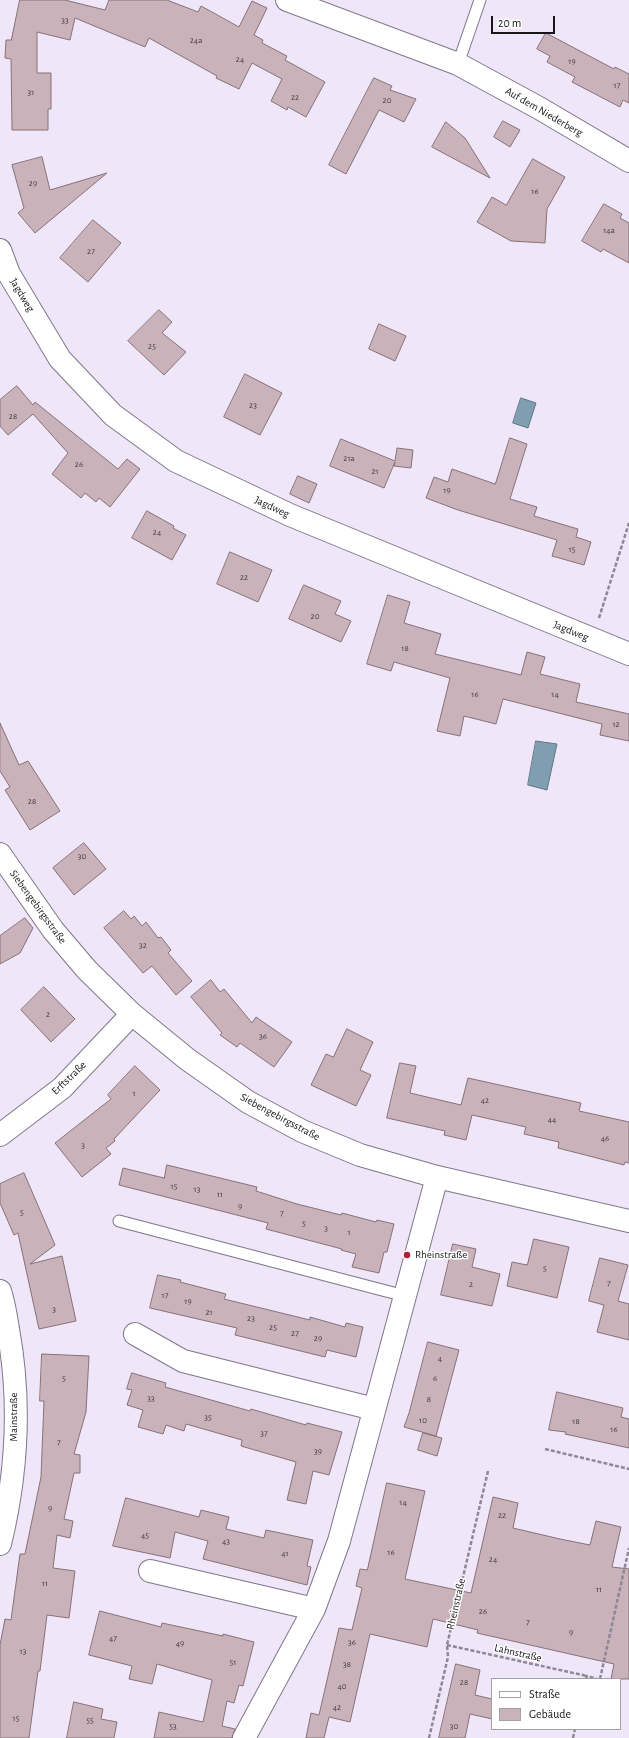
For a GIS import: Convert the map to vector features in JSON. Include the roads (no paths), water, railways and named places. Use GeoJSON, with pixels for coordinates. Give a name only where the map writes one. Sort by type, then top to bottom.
{"type":"FeatureCollection","features":[{"type":"Feature","properties":{"kind":"street","name":"Auf dem Niederberg"},"geometry":{"type":"LineString","coordinates":[[287,0],[458,64],[539,108],[629,161]]}},
{"type":"Feature","properties":{"kind":"street","name":"Jagdweg"},"geometry":{"type":"LineString","coordinates":[[0,250],[9,274],[60,359],[113,415],[176,461],[290,516],[629,654]]}},
{"type":"Feature","properties":{"kind":"street","name":"Siebengebirgsstraße"},"geometry":{"type":"LineString","coordinates":[[0,854],[53,930],[87,970],[132,1014],[187,1059],[248,1102],[302,1131],[360,1155],[437,1177],[629,1221]]}},
{"type":"Feature","properties":{"kind":"street","name":"Erftstraße"},"geometry":{"type":"LineString","coordinates":[[0,1135],[62,1088],[132,1014]]}},
{"type":"Feature","properties":{"kind":"street"},"geometry":{"type":"LineString","coordinates":[[244,1738],[314,1609],[339,1542],[437,1177]]}},
{"type":"Feature","properties":{"kind":"street","name":"Mainstraße"},"geometry":{"type":"LineString","coordinates":[[0,1291],[13,1355],[16,1432],[7,1514],[0,1544]]}},
{"type":"Feature","properties":{"kind":"street"},"geometry":{"type":"LineString","coordinates":[[135,1334],[183,1361],[374,1409]]}},
{"type":"Feature","properties":{"kind":"street"},"geometry":{"type":"LineString","coordinates":[[150,1571],[314,1609]]}},
{"type":"Feature","properties":{"kind":"lane"},"geometry":{"type":"LineString","coordinates":[[458,64],[480,0]]}},
{"type":"Feature","properties":{"kind":"lane"},"geometry":{"type":"LineString","coordinates":[[119,1221],[406,1296]]}},
{"type":"Feature","properties":{"kind":"water"},"geometry":{"type":"Polygon","coordinates":[[[521,398],[536,403],[528,428],[513,423],[521,398]]]}},
{"type":"Feature","properties":{"kind":"water"},"geometry":{"type":"Polygon","coordinates":[[[536,741],[557,744],[547,790],[528,785],[536,741]]]}},
{"type":"Feature","properties":{"kind":"place","name":"Rheinstraße"},"geometry":{"type":"Point","coordinates":[407,1255]}}]}
